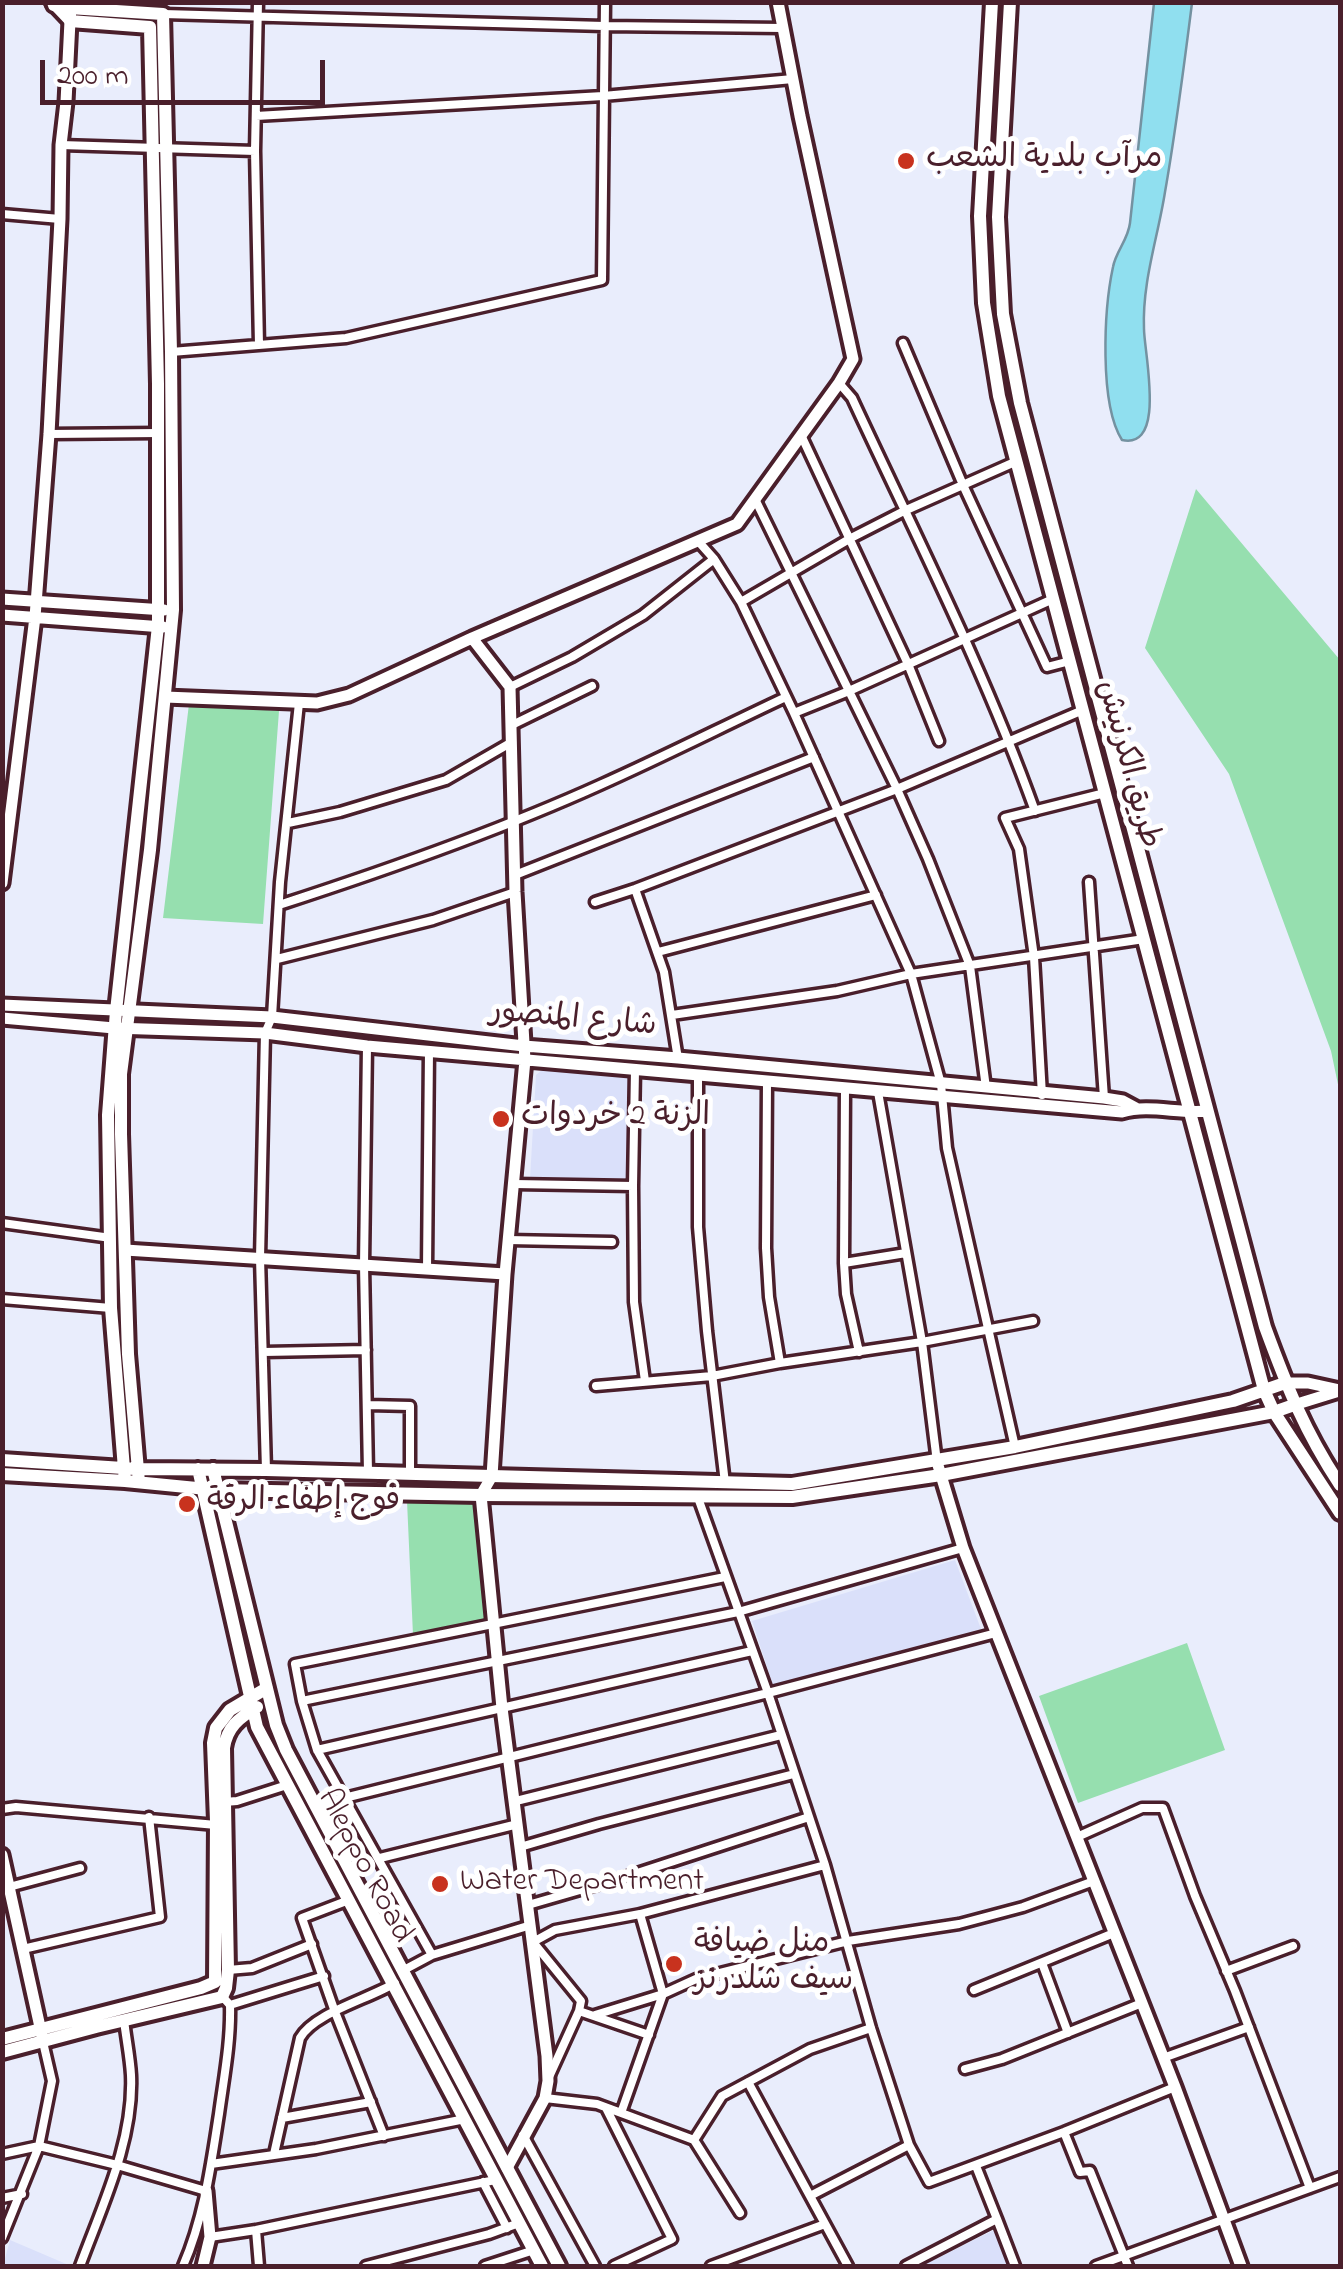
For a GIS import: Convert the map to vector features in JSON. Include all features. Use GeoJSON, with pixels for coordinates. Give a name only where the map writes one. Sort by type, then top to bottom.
{"type":"FeatureCollection","features":[{"type":"Feature","properties":{"kind":"main road","name":"طريق الكرنيش"},"geometry":{"type":"LineString","coordinates":[[992,2],[980,216],[984,303],[999,396],[1264,1390],[1274,1412],[1340,1513]]}},
{"type":"Feature","properties":{"kind":"main road","name":"طريق الكرنيش"},"geometry":{"type":"LineString","coordinates":[[1010,2],[998,217],[1004,314],[1020,403],[1265,1327],[1294,1405],[1340,1486]]}},
{"type":"Feature","properties":{"kind":"main road"},"geometry":{"type":"LineString","coordinates":[[54,4],[150,27],[171,352],[165,628],[108,1115],[111,1308],[131,1475]]}},
{"type":"Feature","properties":{"kind":"main road"},"geometry":{"type":"LineString","coordinates":[[70,10],[163,14],[158,433],[166,610]]}},
{"type":"Feature","properties":{"kind":"main road"},"geometry":{"type":"LineString","coordinates":[[123,1011],[150,850],[165,697],[165,628]]}},
{"type":"Feature","properties":{"kind":"main road"},"geometry":{"type":"LineString","coordinates":[[121,1028],[131,1475]]}},
{"type":"Feature","properties":{"kind":"main road"},"geometry":{"type":"LineString","coordinates":[[1211,1191],[1228,1189]]}},
{"type":"Feature","properties":{"kind":"main road"},"geometry":{"type":"LineString","coordinates":[[2,1474],[266,1470],[792,1484],[939,1468],[1015,1447],[1233,1401],[1286,1383]]}},
{"type":"Feature","properties":{"kind":"main road"},"geometry":{"type":"LineString","coordinates":[[2,1460],[217,1490],[792,1498],[939,1468],[1274,1412],[1294,1405]]}},
{"type":"Feature","properties":{"kind":"main road","name":"Aleppo Road"},"geometry":{"type":"LineString","coordinates":[[198,1470],[261,1735],[464,2120],[489,2181],[542,2266]]}},
{"type":"Feature","properties":{"kind":"main road","name":"Aleppo Road"},"geometry":{"type":"LineString","coordinates":[[213,1470],[276,1725],[286,1750],[559,2266]]}},
{"type":"Feature","properties":{"kind":"main road"},"geometry":{"type":"LineString","coordinates":[[2,2052],[215,1982],[213,1743],[216,1728],[230,1710],[268,1694]]}},
{"type":"Feature","properties":{"kind":"main road"},"geometry":{"type":"LineString","coordinates":[[2,2040],[226,2001],[226,1736],[251,1704]]}},
{"type":"Feature","properties":{"kind":"street"},"geometry":{"type":"LineString","coordinates":[[258,2],[255,151],[259,345]]}},
{"type":"Feature","properties":{"kind":"street"},"geometry":{"type":"LineString","coordinates":[[171,352],[346,338],[602,280],[605,2]]}},
{"type":"Feature","properties":{"kind":"street"},"geometry":{"type":"LineString","coordinates":[[165,697],[317,703],[349,695],[737,524],[840,383],[853,359],[778,2]]}},
{"type":"Feature","properties":{"kind":"street"},"geometry":{"type":"LineString","coordinates":[[2,883],[34,617],[49,434],[70,10]]}},
{"type":"Feature","properties":{"kind":"street"},"geometry":{"type":"LineString","coordinates":[[163,14],[783,28]]}},
{"type":"Feature","properties":{"kind":"street"},"geometry":{"type":"LineString","coordinates":[[256,116],[603,96],[793,80]]}},
{"type":"Feature","properties":{"kind":"street"},"geometry":{"type":"LineString","coordinates":[[61,145],[255,151]]}},
{"type":"Feature","properties":{"kind":"street"},"geometry":{"type":"LineString","coordinates":[[2,214],[60,219]]}},
{"type":"Feature","properties":{"kind":"street"},"geometry":{"type":"LineString","coordinates":[[903,343],[963,485],[1047,666],[1070,662]]}},
{"type":"Feature","properties":{"kind":"street"},"geometry":{"type":"LineString","coordinates":[[840,383],[852,398],[964,639],[1035,810]]}},
{"type":"Feature","properties":{"kind":"street"},"geometry":{"type":"LineString","coordinates":[[49,434],[158,433]]}},
{"type":"Feature","properties":{"kind":"street"},"geometry":{"type":"LineString","coordinates":[[802,435],[908,664],[939,741]]}},
{"type":"Feature","properties":{"kind":"street"},"geometry":{"type":"LineString","coordinates":[[741,602],[904,511],[1016,462]]}},
{"type":"Feature","properties":{"kind":"street"},"geometry":{"type":"LineString","coordinates":[[755,499],[897,789],[970,966],[986,1088]]}},
{"type":"Feature","properties":{"kind":"street"},"geometry":{"type":"LineString","coordinates":[[698,540],[741,602],[911,974],[941,1090],[947,1148],[1015,1447]]}},
{"type":"Feature","properties":{"kind":"street"},"geometry":{"type":"LineString","coordinates":[[510,687],[643,615],[714,559]]}},
{"type":"Feature","properties":{"kind":"street"},"geometry":{"type":"LineString","coordinates":[[794,714],[1053,598]]}},
{"type":"Feature","properties":{"kind":"street"},"geometry":{"type":"LineString","coordinates":[[2,599],[166,610]]}},
{"type":"Feature","properties":{"kind":"street"},"geometry":{"type":"LineString","coordinates":[[2,615],[165,628]]}},
{"type":"Feature","properties":{"kind":"street"},"geometry":{"type":"LineString","coordinates":[[472,638],[510,687],[515,892],[525,1060],[505,1274],[492,1476],[481,1495],[502,1708],[534,1942],[548,2081]]}},
{"type":"Feature","properties":{"kind":"street"},"geometry":{"type":"LineString","coordinates":[[512,725],[592,686]]}},
{"type":"Feature","properties":{"kind":"street"},"geometry":{"type":"LineString","coordinates":[[278,905],[377,874],[514,821],[599,786],[786,696]]}},
{"type":"Feature","properties":{"kind":"street"},"geometry":{"type":"LineString","coordinates":[[266,1470],[260,1258],[265,1034],[272,1017],[278,905],[299,703]]}},
{"type":"Feature","properties":{"kind":"street"},"geometry":{"type":"LineString","coordinates":[[595,902],[897,789],[1083,710]]}},
{"type":"Feature","properties":{"kind":"street"},"geometry":{"type":"LineString","coordinates":[[288,823],[340,812],[446,780],[512,742]]}},
{"type":"Feature","properties":{"kind":"street"},"geometry":{"type":"LineString","coordinates":[[515,875],[814,757]]}},
{"type":"Feature","properties":{"kind":"street"},"geometry":{"type":"LineString","coordinates":[[1042,1099],[1034,956],[1019,849],[1005,818],[1105,794]]}},
{"type":"Feature","properties":{"kind":"street"},"geometry":{"type":"LineString","coordinates":[[1089,882],[1104,1098]]}},
{"type":"Feature","properties":{"kind":"street"},"geometry":{"type":"LineString","coordinates":[[635,889],[658,952],[680,1074]]}},
{"type":"Feature","properties":{"kind":"street"},"geometry":{"type":"LineString","coordinates":[[277,959],[433,920],[515,892]]}},
{"type":"Feature","properties":{"kind":"street"},"geometry":{"type":"LineString","coordinates":[[658,952],[876,894]]}},
{"type":"Feature","properties":{"kind":"street"},"geometry":{"type":"LineString","coordinates":[[672,1015],[1144,939]]}},
{"type":"Feature","properties":{"kind":"street","name":"شارع المنصور"},"geometry":{"type":"LineString","coordinates":[[2,1005],[272,1017],[524,1046],[678,1058],[941,1090],[1042,1099],[1123,1100],[1136,1108]]}},
{"type":"Feature","properties":{"kind":"street","name":"شارع المنصور"},"geometry":{"type":"LineString","coordinates":[[2,1018],[265,1034],[878,1092],[986,1088],[1122,1112],[1136,1108],[1206,1111]]}},
{"type":"Feature","properties":{"kind":"street"},"geometry":{"type":"LineString","coordinates":[[367,1046],[364,1265],[368,1472]]}},
{"type":"Feature","properties":{"kind":"street"},"geometry":{"type":"LineString","coordinates":[[426,1269],[430,1051]]}},
{"type":"Feature","properties":{"kind":"street"},"geometry":{"type":"LineString","coordinates":[[635,1070],[634,1302],[646,1382]]}},
{"type":"Feature","properties":{"kind":"street"},"geometry":{"type":"LineString","coordinates":[[698,1075],[698,1228],[725,1482]]}},
{"type":"Feature","properties":{"kind":"street"},"geometry":{"type":"LineString","coordinates":[[767,1082],[766,1248],[769,1298],[780,1363]]}},
{"type":"Feature","properties":{"kind":"street"},"geometry":{"type":"LineString","coordinates":[[845,1089],[844,1263],[846,1294],[859,1352]]}},
{"type":"Feature","properties":{"kind":"street"},"geometry":{"type":"LineString","coordinates":[[878,1092],[922,1342],[939,1468],[963,1548],[1164,2058],[1241,2266]]}},
{"type":"Feature","properties":{"kind":"street"},"geometry":{"type":"LineString","coordinates":[[514,1184],[633,1186]]}},
{"type":"Feature","properties":{"kind":"street"},"geometry":{"type":"LineString","coordinates":[[2,1223],[111,1238]]}},
{"type":"Feature","properties":{"kind":"street"},"geometry":{"type":"LineString","coordinates":[[508,1240],[612,1242]]}},
{"type":"Feature","properties":{"kind":"street"},"geometry":{"type":"LineString","coordinates":[[125,1250],[505,1274]]}},
{"type":"Feature","properties":{"kind":"street"},"geometry":{"type":"LineString","coordinates":[[844,1263],[906,1253]]}},
{"type":"Feature","properties":{"kind":"street"},"geometry":{"type":"LineString","coordinates":[[2,1299],[111,1308]]}},
{"type":"Feature","properties":{"kind":"street"},"geometry":{"type":"LineString","coordinates":[[596,1386],[712,1376],[1033,1321]]}},
{"type":"Feature","properties":{"kind":"street"},"geometry":{"type":"LineString","coordinates":[[264,1352],[366,1350]]}},
{"type":"Feature","properties":{"kind":"street"},"geometry":{"type":"LineString","coordinates":[[1286,1383],[1340,1390]]}},
{"type":"Feature","properties":{"kind":"street"},"geometry":{"type":"LineString","coordinates":[[1294,1405],[1340,1390]]}},
{"type":"Feature","properties":{"kind":"street"},"geometry":{"type":"LineString","coordinates":[[368,1405],[410,1406],[410,1474]]}},
{"type":"Feature","properties":{"kind":"street"},"geometry":{"type":"LineString","coordinates":[[702,1482],[696,1497],[809,1816],[909,2144],[929,2182],[1175,2088]]}},
{"type":"Feature","properties":{"kind":"street"},"geometry":{"type":"LineString","coordinates":[[302,1700],[738,1612],[963,1548]]}},
{"type":"Feature","properties":{"kind":"street"},"geometry":{"type":"LineString","coordinates":[[432,1956],[318,1750],[294,1664],[726,1577]]}},
{"type":"Feature","properties":{"kind":"street"},"geometry":{"type":"LineString","coordinates":[[316,1805],[996,1633]]}},
{"type":"Feature","properties":{"kind":"street"},"geometry":{"type":"LineString","coordinates":[[318,1750],[752,1651]]}},
{"type":"Feature","properties":{"kind":"street"},"geometry":{"type":"LineString","coordinates":[[516,1801],[782,1735]]}},
{"type":"Feature","properties":{"kind":"street"},"geometry":{"type":"LineString","coordinates":[[520,1847],[794,1774]]}},
{"type":"Feature","properties":{"kind":"street"},"geometry":{"type":"LineString","coordinates":[[224,1802],[238,1802],[288,1785]]}},
{"type":"Feature","properties":{"kind":"street"},"geometry":{"type":"LineString","coordinates":[[2,1810],[16,1807],[216,1824]]}},
{"type":"Feature","properties":{"kind":"street"},"geometry":{"type":"LineString","coordinates":[[1076,1837],[1142,1808],[1163,1808],[1310,2188]]}},
{"type":"Feature","properties":{"kind":"street"},"geometry":{"type":"LineString","coordinates":[[528,1905],[809,1816]]}},
{"type":"Feature","properties":{"kind":"street"},"geometry":{"type":"LineString","coordinates":[[23,1949],[160,1917],[148,1817]]}},
{"type":"Feature","properties":{"kind":"street"},"geometry":{"type":"LineString","coordinates":[[380,1858],[518,1824]]}},
{"type":"Feature","properties":{"kind":"street"},"geometry":{"type":"LineString","coordinates":[[2,1855],[10,1887],[8,1912],[23,1949],[52,2081],[39,2146],[2,2238]]}},
{"type":"Feature","properties":{"kind":"street"},"geometry":{"type":"LineString","coordinates":[[534,1942],[555,1930],[640,1914],[825,1865]]}},
{"type":"Feature","properties":{"kind":"street"},"geometry":{"type":"LineString","coordinates":[[10,1887],[80,1868]]}},
{"type":"Feature","properties":{"kind":"street"},"geometry":{"type":"LineString","coordinates":[[596,2015],[663,1994],[696,1978],[848,1941],[959,1924],[1024,1907],[1094,1881]]}},
{"type":"Feature","properties":{"kind":"street"},"geometry":{"type":"LineString","coordinates":[[349,1900],[302,1918],[384,2136]]}},
{"type":"Feature","properties":{"kind":"street"},"geometry":{"type":"LineString","coordinates":[[621,2113],[663,1994],[640,1914]]}},
{"type":"Feature","properties":{"kind":"street"},"geometry":{"type":"LineString","coordinates":[[274,2154],[300,2038],[308,2026],[394,1984],[403,1969],[432,1956],[530,1926]]}},
{"type":"Feature","properties":{"kind":"street"},"geometry":{"type":"LineString","coordinates":[[974,1990],[1114,1934]]}},
{"type":"Feature","properties":{"kind":"street"},"geometry":{"type":"LineString","coordinates":[[507,2168],[544,2098],[581,2001],[534,1942]]}},
{"type":"Feature","properties":{"kind":"street"},"geometry":{"type":"LineString","coordinates":[[228,1970],[252,1968],[312,1944]]}},
{"type":"Feature","properties":{"kind":"street"},"geometry":{"type":"LineString","coordinates":[[1226,1970],[1293,1946]]}},
{"type":"Feature","properties":{"kind":"street"},"geometry":{"type":"LineString","coordinates":[[1042,1963],[1068,2033]]}},
{"type":"Feature","properties":{"kind":"street"},"geometry":{"type":"LineString","coordinates":[[226,2001],[324,1976]]}},
{"type":"Feature","properties":{"kind":"street"},"geometry":{"type":"LineString","coordinates":[[183,2266],[206,2191],[231,2033],[226,2001],[215,1982]]}},
{"type":"Feature","properties":{"kind":"street"},"geometry":{"type":"LineString","coordinates":[[966,2068],[1002,2060],[1142,2003]]}},
{"type":"Feature","properties":{"kind":"street"},"geometry":{"type":"LineString","coordinates":[[579,2010],[649,2035]]}},
{"type":"Feature","properties":{"kind":"street"},"geometry":{"type":"LineString","coordinates":[[80,2266],[117,2164],[127,2124],[131,2078],[124,2020]]}},
{"type":"Feature","properties":{"kind":"street"},"geometry":{"type":"LineString","coordinates":[[1164,2058],[1249,2027]]}},
{"type":"Feature","properties":{"kind":"street"},"geometry":{"type":"LineString","coordinates":[[694,2140],[722,2096],[810,2049],[871,2028]]}},
{"type":"Feature","properties":{"kind":"street"},"geometry":{"type":"LineString","coordinates":[[748,2082],[848,2266]]}},
{"type":"Feature","properties":{"kind":"street"},"geometry":{"type":"LineString","coordinates":[[544,2098],[605,2106],[694,2140],[740,2213]]}},
{"type":"Feature","properties":{"kind":"street"},"geometry":{"type":"LineString","coordinates":[[282,2118],[371,2102]]}},
{"type":"Feature","properties":{"kind":"street"},"geometry":{"type":"LineString","coordinates":[[605,2106],[672,2239],[614,2266]]}},
{"type":"Feature","properties":{"kind":"street"},"geometry":{"type":"LineString","coordinates":[[211,2164],[316,2149],[479,2115]]}},
{"type":"Feature","properties":{"kind":"street"},"geometry":{"type":"LineString","coordinates":[[1064,2132],[1080,2172],[1090,2171],[1128,2266]]}},
{"type":"Feature","properties":{"kind":"street"},"geometry":{"type":"LineString","coordinates":[[524,2136],[595,2266]]}},
{"type":"Feature","properties":{"kind":"street"},"geometry":{"type":"LineString","coordinates":[[810,2196],[909,2144]]}},
{"type":"Feature","properties":{"kind":"street"},"geometry":{"type":"LineString","coordinates":[[2,2154],[39,2146],[206,2191]]}},
{"type":"Feature","properties":{"kind":"street"},"geometry":{"type":"LineString","coordinates":[[976,2166],[1015,2266]]}},
{"type":"Feature","properties":{"kind":"street"},"geometry":{"type":"LineString","coordinates":[[1096,2266],[1340,2177]]}},
{"type":"Feature","properties":{"kind":"street"},"geometry":{"type":"LineString","coordinates":[[210,2237],[489,2181]]}},
{"type":"Feature","properties":{"kind":"street"},"geometry":{"type":"LineString","coordinates":[[202,2266],[210,2237],[206,2191]]}},
{"type":"Feature","properties":{"kind":"street"},"geometry":{"type":"LineString","coordinates":[[2,2198],[22,2194]]}},
{"type":"Feature","properties":{"kind":"street"},"geometry":{"type":"LineString","coordinates":[[906,2266],[997,2219]]}},
{"type":"Feature","properties":{"kind":"street"},"geometry":{"type":"LineString","coordinates":[[712,2266],[824,2224]]}},
{"type":"Feature","properties":{"kind":"street"},"geometry":{"type":"LineString","coordinates":[[366,2266],[392,2263],[513,2225]]}},
{"type":"Feature","properties":{"kind":"street"},"geometry":{"type":"LineString","coordinates":[[256,2230],[258,2266]]}},
{"type":"Feature","properties":{"kind":"street"},"geometry":{"type":"LineString","coordinates":[[485,2266],[534,2250]]}},
{"type":"Feature","properties":{"kind":"shaded area"},"geometry":{"type":"Polygon","coordinates":[[[542,1070],[629,1077],[626,1180],[530,1179],[536,1075],[542,1070]]]}},
{"type":"Feature","properties":{"kind":"shaded area"},"geometry":{"type":"Polygon","coordinates":[[[955,1560],[981,1629],[773,1685],[752,1621],[955,1560]]]}},
{"type":"Feature","properties":{"kind":"shaded area"},"geometry":{"type":"Polygon","coordinates":[[[996,2229],[1010,2266],[922,2266],[996,2229]]]}},
{"type":"Feature","properties":{"kind":"shaded area"},"geometry":{"type":"Polygon","coordinates":[[[10,2240],[71,2266],[3,2266],[10,2240]]]}},
{"type":"Feature","properties":{"kind":"green space"},"geometry":{"type":"Polygon","coordinates":[[[1196,489],[1340,660],[1340,1094],[1331,1051],[1229,774],[1145,648],[1196,489]]]}},
{"type":"Feature","properties":{"kind":"green space"},"geometry":{"type":"Polygon","coordinates":[[[189,704],[279,711],[263,924],[163,918],[189,704]]]}},
{"type":"Feature","properties":{"kind":"green space"},"geometry":{"type":"Polygon","coordinates":[[[407,1501],[473,1502],[485,1620],[413,1635],[407,1501]]]}},
{"type":"Feature","properties":{"kind":"green space"},"geometry":{"type":"Polygon","coordinates":[[[1187,1643],[1225,1750],[1078,1803],[1039,1696],[1187,1643]]]}},
{"type":"Feature","properties":{"kind":"water"},"geometry":{"type":"Polygon","coordinates":[[[1154,3],[1192,3],[1169,169],[1145,294],[1149,415],[1136,439],[1122,440],[1107,381],[1107,307],[1115,261],[1130,223],[1154,3]]]}},
{"type":"Feature","properties":{"kind":"place","name":"مرآب بلدية الشعب"},"geometry":{"type":"Point","coordinates":[906,161]}},
{"type":"Feature","properties":{"kind":"place","name":"الزنة 2 خردوات"},"geometry":{"type":"Point","coordinates":[501,1119]}},
{"type":"Feature","properties":{"kind":"place","name":"فوج إطفاء الرقة"},"geometry":{"type":"Point","coordinates":[187,1504]}},
{"type":"Feature","properties":{"kind":"place","name":"Water Department"},"geometry":{"type":"Point","coordinates":[440,1884]}},
{"type":"Feature","properties":{"kind":"place","name":"منل ضيافة سيف شلدرنز"},"geometry":{"type":"Point","coordinates":[674,1964]}}]}
